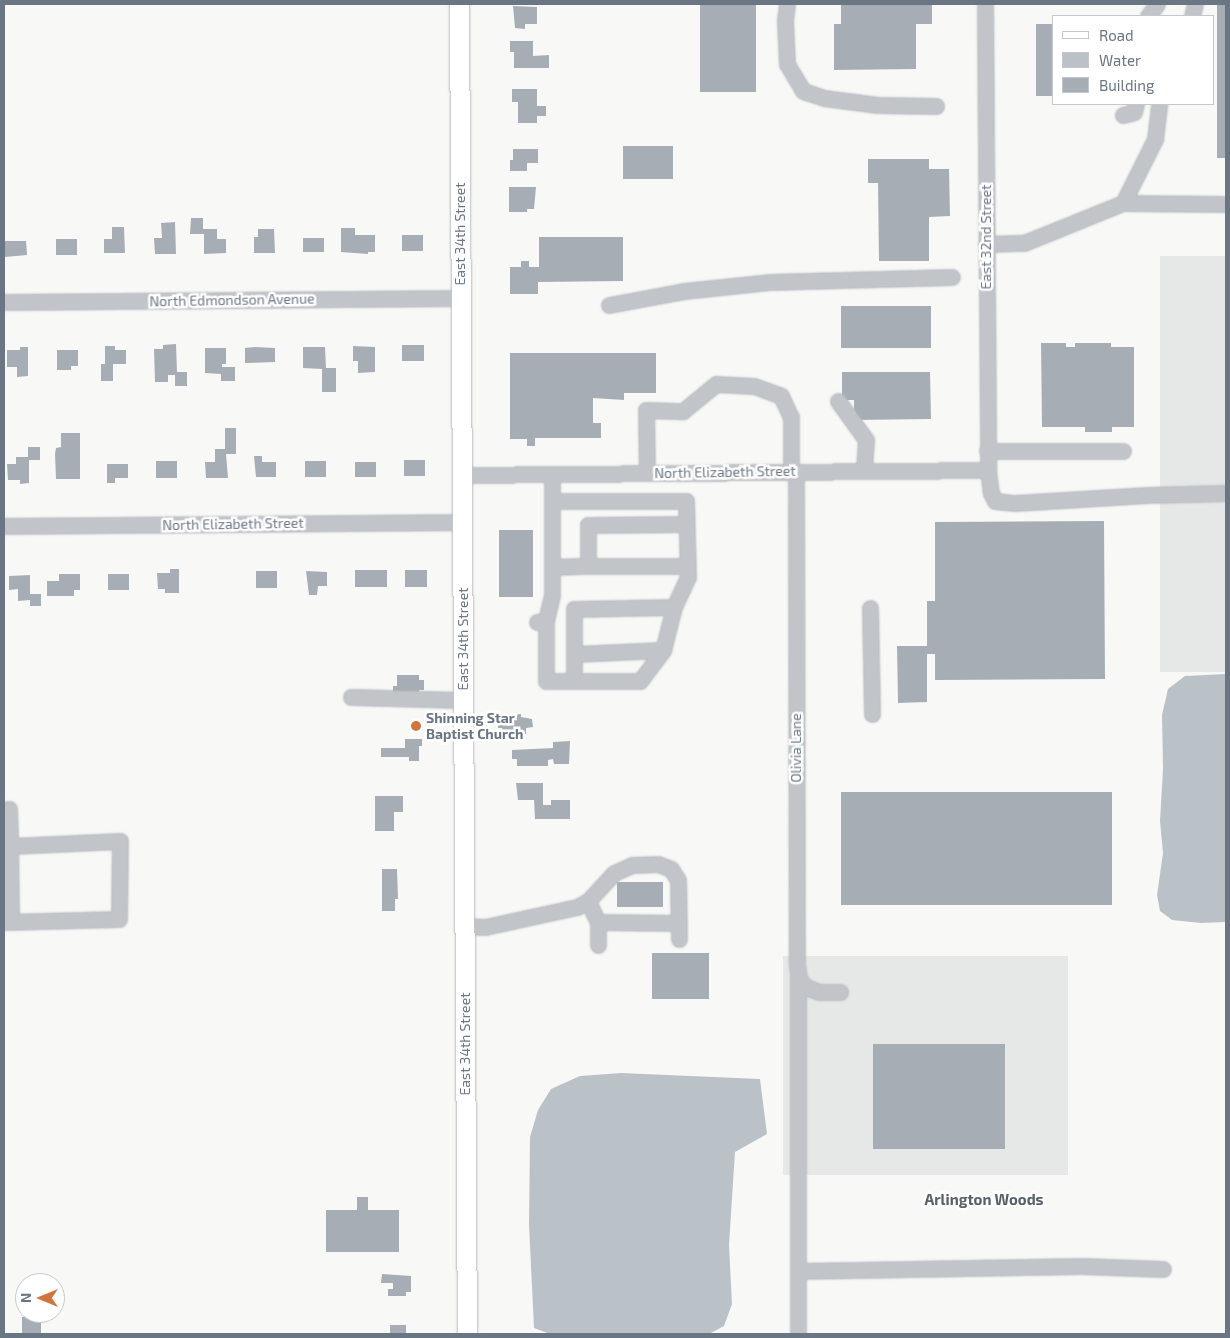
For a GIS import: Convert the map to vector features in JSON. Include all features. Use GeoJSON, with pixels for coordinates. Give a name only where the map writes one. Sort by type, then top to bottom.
{"type":"FeatureCollection","features":[{"type":"Feature","properties":{"kind":"main road","name":"East 34th Street"},"geometry":{"type":"LineString","coordinates":[[460,4],[467,1334]]}},
{"type":"Feature","properties":{"kind":"street"},"geometry":{"type":"LineString","coordinates":[[787,4],[785,20],[787,64],[803,91],[824,98],[869,104],[936,106]]}},
{"type":"Feature","properties":{"kind":"street","name":"East 32nd Street"},"geometry":{"type":"LineString","coordinates":[[985,4],[988,470],[991,493],[995,500],[1015,503],[1147,494],[1226,493]]}},
{"type":"Feature","properties":{"kind":"street"},"geometry":{"type":"LineString","coordinates":[[1149,15],[1157,4]]}},
{"type":"Feature","properties":{"kind":"street"},"geometry":{"type":"LineString","coordinates":[[1122,114],[1134,112],[1136,105]]}},
{"type":"Feature","properties":{"kind":"street"},"geometry":{"type":"LineString","coordinates":[[1123,203],[1155,139],[1159,105]]}},
{"type":"Feature","properties":{"kind":"street"},"geometry":{"type":"LineString","coordinates":[[986,244],[1024,243],[1123,203],[1226,204]]}},
{"type":"Feature","properties":{"kind":"street"},"geometry":{"type":"LineString","coordinates":[[609,305],[684,291],[769,282],[952,278]]}},
{"type":"Feature","properties":{"kind":"street","name":"North Edmondson Avenue"},"geometry":{"type":"LineString","coordinates":[[4,302],[461,298]]}},
{"type":"Feature","properties":{"kind":"street","name":"Olivia Lane"},"geometry":{"type":"LineString","coordinates":[[647,473],[646,410],[683,410],[716,384],[754,386],[781,396],[791,417],[793,471],[798,974],[798,1334]]}},
{"type":"Feature","properties":{"kind":"street"},"geometry":{"type":"LineString","coordinates":[[838,401],[866,440],[864,471]]}},
{"type":"Feature","properties":{"kind":"street"},"geometry":{"type":"LineString","coordinates":[[988,451],[1123,450]]}},
{"type":"Feature","properties":{"kind":"street","name":"North Elizabeth Street"},"geometry":{"type":"LineString","coordinates":[[462,476],[988,470]]}},
{"type":"Feature","properties":{"kind":"street"},"geometry":{"type":"LineString","coordinates":[[552,474],[552,501],[552,567],[552,595],[541,621],[546,681],[640,681],[663,650],[674,607],[688,577],[686,501],[552,501]]}},
{"type":"Feature","properties":{"kind":"street","name":"North Elizabeth Street"},"geometry":{"type":"LineString","coordinates":[[4,526],[462,522]]}},
{"type":"Feature","properties":{"kind":"street"},"geometry":{"type":"LineString","coordinates":[[588,566],[588,526],[686,524]]}},
{"type":"Feature","properties":{"kind":"street"},"geometry":{"type":"LineString","coordinates":[[552,567],[688,566]]}},
{"type":"Feature","properties":{"kind":"street"},"geometry":{"type":"LineString","coordinates":[[552,595],[574,608],[674,607]]}},
{"type":"Feature","properties":{"kind":"street"},"geometry":{"type":"LineString","coordinates":[[574,608],[574,681]]}},
{"type":"Feature","properties":{"kind":"street"},"geometry":{"type":"LineString","coordinates":[[870,608],[872,714]]}},
{"type":"Feature","properties":{"kind":"street"},"geometry":{"type":"LineString","coordinates":[[574,654],[663,650]]}},
{"type":"Feature","properties":{"kind":"street"},"geometry":{"type":"LineString","coordinates":[[351,697],[463,700]]}},
{"type":"Feature","properties":{"kind":"street"},"geometry":{"type":"LineString","coordinates":[[4,810],[9,809],[8,922],[119,919],[120,841],[10,846]]}},
{"type":"Feature","properties":{"kind":"street"},"geometry":{"type":"LineString","coordinates":[[464,926],[485,927],[578,907],[588,902],[614,873],[632,865],[658,864],[670,869],[678,880],[679,939]]}},
{"type":"Feature","properties":{"kind":"street"},"geometry":{"type":"LineString","coordinates":[[588,902],[598,922],[598,946]]}},
{"type":"Feature","properties":{"kind":"street"},"geometry":{"type":"LineString","coordinates":[[598,922],[679,923]]}},
{"type":"Feature","properties":{"kind":"street"},"geometry":{"type":"LineString","coordinates":[[798,974],[806,987],[813,991],[840,992]]}},
{"type":"Feature","properties":{"kind":"street"},"geometry":{"type":"LineString","coordinates":[[798,1271],[1081,1266],[1163,1269]]}},
{"type":"Feature","properties":{"kind":"shaded area"},"geometry":{"type":"Polygon","coordinates":[[[1160,256],[1226,256],[1226,672],[1160,672],[1160,256]]]}},
{"type":"Feature","properties":{"kind":"shaded area"},"geometry":{"type":"Polygon","coordinates":[[[783,956],[1068,956],[1068,1175],[783,1175],[783,956]]]}},
{"type":"Feature","properties":{"kind":"water"},"geometry":{"type":"Polygon","coordinates":[[[1226,674],[1226,922],[1201,923],[1172,920],[1160,911],[1157,895],[1163,853],[1160,821],[1163,769],[1162,715],[1168,689],[1185,676],[1226,674]]]}},
{"type":"Feature","properties":{"kind":"water"},"geometry":{"type":"Polygon","coordinates":[[[621,1073],[760,1079],[767,1134],[735,1152],[729,1245],[732,1304],[724,1326],[709,1334],[550,1334],[534,1328],[529,1225],[530,1137],[538,1110],[551,1089],[580,1076],[621,1073]]]}},
{"type":"Feature","properties":{"kind":"building"},"geometry":{"type":"Polygon","coordinates":[[[700,4],[756,4],[756,92],[700,92],[700,4]]]}},
{"type":"Feature","properties":{"kind":"building"},"geometry":{"type":"Polygon","coordinates":[[[841,4],[932,4],[932,24],[916,24],[916,69],[834,70],[834,24],[841,24],[841,4]]]}},
{"type":"Feature","properties":{"kind":"building"},"geometry":{"type":"Polygon","coordinates":[[[1217,4],[1226,4],[1226,158],[1217,158],[1217,4]]]}},
{"type":"Feature","properties":{"kind":"building"},"geometry":{"type":"Polygon","coordinates":[[[513,6],[537,7],[537,24],[525,24],[525,29],[515,28],[513,6]]]}},
{"type":"Feature","properties":{"kind":"building"},"geometry":{"type":"Polygon","coordinates":[[[1036,24],[1052,24],[1052,96],[1036,96],[1036,24]]]}},
{"type":"Feature","properties":{"kind":"building"},"geometry":{"type":"Polygon","coordinates":[[[510,41],[533,41],[533,56],[549,55],[549,68],[514,68],[514,52],[510,52],[510,41]]]}},
{"type":"Feature","properties":{"kind":"building"},"geometry":{"type":"Polygon","coordinates":[[[512,89],[537,89],[537,106],[546,106],[546,116],[537,116],[537,123],[518,123],[518,102],[512,102],[512,89]]]}},
{"type":"Feature","properties":{"kind":"building"},"geometry":{"type":"Polygon","coordinates":[[[623,146],[673,146],[673,179],[623,179],[623,146]]]}},
{"type":"Feature","properties":{"kind":"building"},"geometry":{"type":"Polygon","coordinates":[[[513,149],[538,149],[538,163],[527,163],[527,171],[510,171],[513,149]]]}},
{"type":"Feature","properties":{"kind":"building"},"geometry":{"type":"Polygon","coordinates":[[[868,159],[929,159],[929,169],[949,169],[950,216],[929,217],[929,261],[879,261],[878,183],[868,183],[868,159]]]}},
{"type":"Feature","properties":{"kind":"building"},"geometry":{"type":"Polygon","coordinates":[[[509,187],[536,187],[534,209],[527,209],[527,212],[509,212],[509,187]]]}},
{"type":"Feature","properties":{"kind":"building"},"geometry":{"type":"Polygon","coordinates":[[[191,218],[203,218],[203,229],[217,229],[217,239],[226,239],[226,253],[204,254],[204,234],[190,234],[191,218]]]}},
{"type":"Feature","properties":{"kind":"building"},"geometry":{"type":"Polygon","coordinates":[[[175,222],[176,254],[155,254],[154,238],[162,238],[161,223],[175,222]]]}},
{"type":"Feature","properties":{"kind":"building"},"geometry":{"type":"Polygon","coordinates":[[[112,227],[124,227],[125,253],[104,253],[104,239],[112,239],[112,227]]]}},
{"type":"Feature","properties":{"kind":"building"},"geometry":{"type":"Polygon","coordinates":[[[341,228],[355,228],[355,235],[375,235],[375,252],[368,252],[368,254],[341,252],[341,228]]]}},
{"type":"Feature","properties":{"kind":"building"},"geometry":{"type":"Polygon","coordinates":[[[258,229],[274,229],[275,253],[254,253],[254,237],[258,237],[258,229]]]}},
{"type":"Feature","properties":{"kind":"building"},"geometry":{"type":"Polygon","coordinates":[[[402,235],[423,235],[423,251],[402,251],[402,235]]]}},
{"type":"Feature","properties":{"kind":"building"},"geometry":{"type":"Polygon","coordinates":[[[539,237],[623,237],[623,281],[538,282],[538,294],[510,294],[510,267],[521,267],[521,261],[529,261],[529,267],[539,267],[539,237]]]}},
{"type":"Feature","properties":{"kind":"building"},"geometry":{"type":"Polygon","coordinates":[[[303,238],[324,238],[324,252],[303,252],[303,238]]]}},
{"type":"Feature","properties":{"kind":"building"},"geometry":{"type":"Polygon","coordinates":[[[56,239],[77,239],[77,255],[56,255],[56,239]]]}},
{"type":"Feature","properties":{"kind":"building"},"geometry":{"type":"Polygon","coordinates":[[[5,241],[26,241],[27,255],[5,257],[5,241]]]}},
{"type":"Feature","properties":{"kind":"building"},"geometry":{"type":"Polygon","coordinates":[[[841,306],[931,306],[931,348],[841,348],[841,306]]]}},
{"type":"Feature","properties":{"kind":"building"},"geometry":{"type":"Polygon","coordinates":[[[1041,343],[1066,343],[1066,347],[1075,347],[1075,343],[1111,343],[1111,347],[1134,347],[1134,427],[1112,427],[1112,432],[1085,432],[1085,427],[1042,427],[1041,343]]]}},
{"type":"Feature","properties":{"kind":"building"},"geometry":{"type":"Polygon","coordinates":[[[176,344],[177,372],[187,372],[187,386],[175,386],[175,375],[168,375],[168,382],[155,382],[154,349],[163,349],[163,345],[176,344]]]}},
{"type":"Feature","properties":{"kind":"building"},"geometry":{"type":"Polygon","coordinates":[[[402,345],[424,345],[424,361],[402,361],[402,345]]]}},
{"type":"Feature","properties":{"kind":"building"},"geometry":{"type":"Polygon","coordinates":[[[105,346],[115,346],[115,350],[126,350],[126,364],[113,364],[113,381],[101,381],[101,364],[105,364],[105,346]]]}},
{"type":"Feature","properties":{"kind":"building"},"geometry":{"type":"Polygon","coordinates":[[[353,346],[375,347],[375,372],[358,373],[358,361],[353,361],[353,346]]]}},
{"type":"Feature","properties":{"kind":"building"},"geometry":{"type":"Polygon","coordinates":[[[20,347],[28,347],[28,376],[17,377],[17,367],[7,367],[7,350],[20,350],[20,347]]]}},
{"type":"Feature","properties":{"kind":"building"},"geometry":{"type":"Polygon","coordinates":[[[303,347],[325,347],[326,368],[336,368],[336,392],[322,392],[322,369],[303,368],[303,347]]]}},
{"type":"Feature","properties":{"kind":"building"},"geometry":{"type":"Polygon","coordinates":[[[205,348],[226,348],[226,364],[222,364],[222,367],[235,367],[235,381],[221,381],[221,374],[205,373],[205,348]]]}},
{"type":"Feature","properties":{"kind":"building"},"geometry":{"type":"Polygon","coordinates":[[[245,348],[275,348],[275,362],[245,363],[245,348]]]}},
{"type":"Feature","properties":{"kind":"building"},"geometry":{"type":"Polygon","coordinates":[[[57,350],[78,350],[78,366],[71,366],[71,370],[57,370],[57,350]]]}},
{"type":"Feature","properties":{"kind":"building"},"geometry":{"type":"Polygon","coordinates":[[[510,353],[656,353],[656,393],[624,393],[624,400],[593,398],[593,423],[601,423],[601,438],[535,438],[535,446],[527,446],[527,439],[510,439],[510,353]]]}},
{"type":"Feature","properties":{"kind":"building"},"geometry":{"type":"Polygon","coordinates":[[[842,372],[930,372],[931,419],[854,420],[854,400],[842,400],[842,372]]]}},
{"type":"Feature","properties":{"kind":"building"},"geometry":{"type":"Polygon","coordinates":[[[225,428],[236,428],[236,454],[226,454],[228,478],[206,478],[205,462],[215,462],[215,449],[225,449],[225,428]]]}},
{"type":"Feature","properties":{"kind":"building"},"geometry":{"type":"Polygon","coordinates":[[[61,433],[80,433],[80,479],[56,479],[55,454],[56,448],[61,447],[61,433]]]}},
{"type":"Feature","properties":{"kind":"building"},"geometry":{"type":"Polygon","coordinates":[[[28,447],[40,447],[40,460],[29,460],[29,483],[20,484],[20,480],[8,480],[7,464],[16,464],[16,457],[28,457],[28,447]]]}},
{"type":"Feature","properties":{"kind":"building"},"geometry":{"type":"Polygon","coordinates":[[[254,456],[262,456],[262,462],[276,462],[276,477],[256,477],[254,456]]]}},
{"type":"Feature","properties":{"kind":"building"},"geometry":{"type":"Polygon","coordinates":[[[404,460],[425,460],[425,476],[404,476],[404,460]]]}},
{"type":"Feature","properties":{"kind":"building"},"geometry":{"type":"Polygon","coordinates":[[[156,461],[177,461],[177,478],[156,478],[156,461]]]}},
{"type":"Feature","properties":{"kind":"building"},"geometry":{"type":"Polygon","coordinates":[[[305,461],[326,461],[326,477],[305,477],[305,461]]]}},
{"type":"Feature","properties":{"kind":"building"},"geometry":{"type":"Polygon","coordinates":[[[355,462],[376,462],[376,477],[355,477],[355,462]]]}},
{"type":"Feature","properties":{"kind":"building"},"geometry":{"type":"Polygon","coordinates":[[[107,464],[128,464],[128,478],[115,478],[115,483],[107,483],[107,464]]]}},
{"type":"Feature","properties":{"kind":"building"},"geometry":{"type":"Polygon","coordinates":[[[1104,521],[1105,679],[935,680],[935,654],[927,654],[927,702],[898,703],[897,646],[927,646],[927,601],[935,601],[935,522],[1104,521]]]}},
{"type":"Feature","properties":{"kind":"building"},"geometry":{"type":"Polygon","coordinates":[[[499,530],[533,530],[533,597],[499,597],[499,530]]]}},
{"type":"Feature","properties":{"kind":"building"},"geometry":{"type":"Polygon","coordinates":[[[170,569],[179,569],[179,593],[165,593],[165,589],[158,589],[157,573],[170,573],[170,569]]]}},
{"type":"Feature","properties":{"kind":"building"},"geometry":{"type":"Polygon","coordinates":[[[355,570],[387,570],[387,587],[355,587],[355,570]]]}},
{"type":"Feature","properties":{"kind":"building"},"geometry":{"type":"Polygon","coordinates":[[[405,570],[427,570],[427,587],[405,587],[405,570]]]}},
{"type":"Feature","properties":{"kind":"building"},"geometry":{"type":"Polygon","coordinates":[[[256,571],[277,571],[277,588],[256,588],[256,571]]]}},
{"type":"Feature","properties":{"kind":"building"},"geometry":{"type":"Polygon","coordinates":[[[306,571],[327,572],[327,586],[318,586],[317,595],[309,595],[306,571]]]}},
{"type":"Feature","properties":{"kind":"building"},"geometry":{"type":"Polygon","coordinates":[[[59,574],[80,574],[80,590],[74,590],[74,596],[47,596],[47,581],[59,581],[59,574]]]}},
{"type":"Feature","properties":{"kind":"building"},"geometry":{"type":"Polygon","coordinates":[[[108,574],[129,574],[129,590],[108,590],[108,574]]]}},
{"type":"Feature","properties":{"kind":"building"},"geometry":{"type":"Polygon","coordinates":[[[30,575],[30,594],[41,594],[41,606],[30,606],[30,600],[18,601],[18,589],[9,590],[9,576],[30,575]]]}},
{"type":"Feature","properties":{"kind":"building"},"geometry":{"type":"Polygon","coordinates":[[[397,675],[419,675],[419,680],[424,680],[424,690],[419,690],[419,692],[393,692],[393,686],[397,686],[397,675]]]}},
{"type":"Feature","properties":{"kind":"building"},"geometry":{"type":"Polygon","coordinates":[[[521,714],[521,717],[532,719],[533,727],[526,728],[526,734],[521,734],[521,731],[502,731],[502,728],[498,728],[498,717],[521,714]]]}},
{"type":"Feature","properties":{"kind":"building"},"geometry":{"type":"Polygon","coordinates":[[[405,739],[422,739],[422,746],[419,746],[419,761],[409,761],[409,757],[381,757],[381,748],[405,748],[405,739]]]}},
{"type":"Feature","properties":{"kind":"building"},"geometry":{"type":"Polygon","coordinates":[[[570,741],[569,764],[554,764],[553,759],[548,760],[548,766],[517,766],[517,759],[512,759],[512,750],[553,748],[553,742],[570,741]]]}},
{"type":"Feature","properties":{"kind":"building"},"geometry":{"type":"Polygon","coordinates":[[[516,783],[543,783],[543,805],[551,805],[551,800],[570,800],[570,819],[535,819],[534,800],[518,800],[516,783]]]}},
{"type":"Feature","properties":{"kind":"building"},"geometry":{"type":"Polygon","coordinates":[[[841,792],[1112,792],[1112,905],[841,905],[841,792]]]}},
{"type":"Feature","properties":{"kind":"building"},"geometry":{"type":"Polygon","coordinates":[[[375,796],[403,796],[403,812],[394,812],[394,831],[375,831],[375,796]]]}},
{"type":"Feature","properties":{"kind":"building"},"geometry":{"type":"Polygon","coordinates":[[[382,869],[397,869],[398,899],[395,899],[395,911],[382,911],[382,869]]]}},
{"type":"Feature","properties":{"kind":"building"},"geometry":{"type":"Polygon","coordinates":[[[617,882],[663,882],[663,907],[617,907],[617,882]]]}},
{"type":"Feature","properties":{"kind":"building"},"geometry":{"type":"Polygon","coordinates":[[[652,953],[709,953],[709,999],[652,999],[652,953]]]}},
{"type":"Feature","properties":{"kind":"building"},"geometry":{"type":"Polygon","coordinates":[[[873,1044],[1005,1044],[1005,1149],[873,1149],[873,1044]]]}},
{"type":"Feature","properties":{"kind":"building"},"geometry":{"type":"Polygon","coordinates":[[[357,1197],[368,1197],[368,1210],[399,1210],[399,1252],[326,1252],[326,1210],[357,1210],[357,1197]]]}},
{"type":"Feature","properties":{"kind":"building"},"geometry":{"type":"Polygon","coordinates":[[[382,1274],[411,1276],[411,1292],[406,1292],[406,1296],[388,1296],[388,1289],[393,1289],[393,1283],[381,1283],[382,1274]]]}},
{"type":"Feature","properties":{"kind":"building"},"geometry":{"type":"Polygon","coordinates":[[[22,1323],[41,1323],[41,1334],[22,1334],[22,1323]]]}},
{"type":"Feature","properties":{"kind":"building"},"geometry":{"type":"Polygon","coordinates":[[[390,1325],[406,1325],[406,1334],[390,1334],[390,1325]]]}},
{"type":"Feature","properties":{"kind":"place","name":"Shinning Star Baptist Church"},"geometry":{"type":"Point","coordinates":[416,726]}},
{"type":"Feature","properties":{"kind":"district","name":"Arlington Woods"},"geometry":{"type":"Point","coordinates":[984,1200]}}]}
